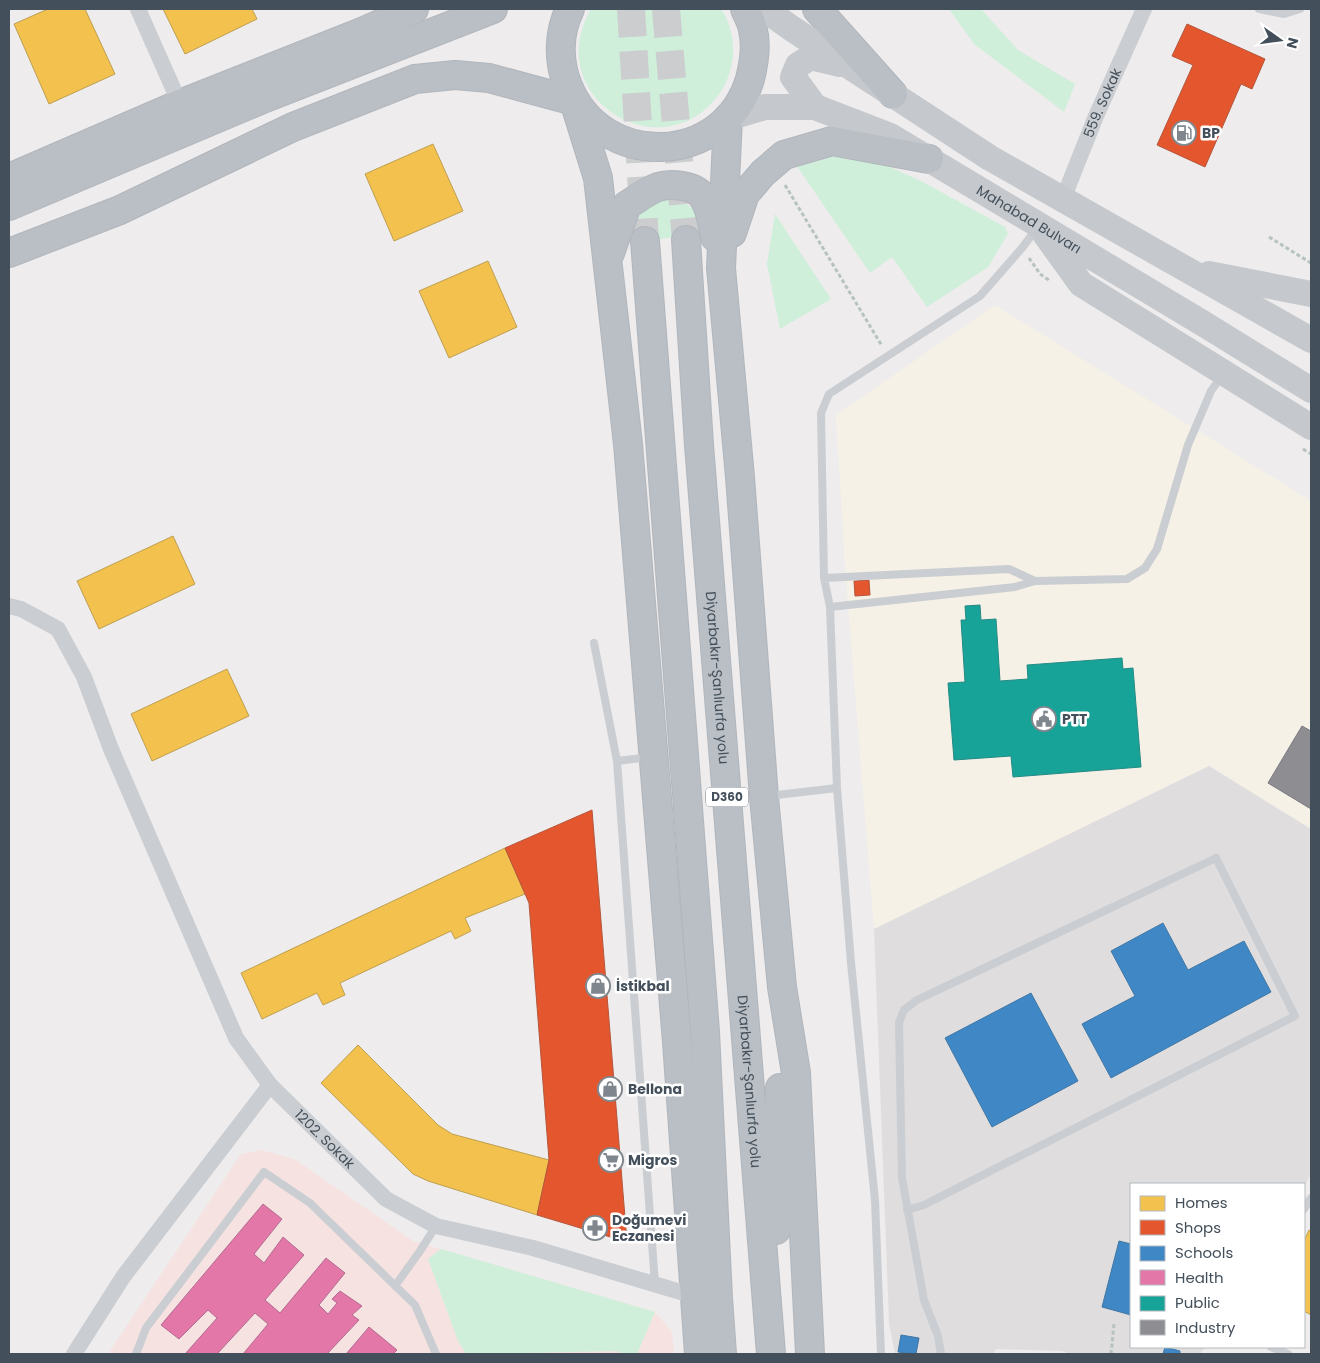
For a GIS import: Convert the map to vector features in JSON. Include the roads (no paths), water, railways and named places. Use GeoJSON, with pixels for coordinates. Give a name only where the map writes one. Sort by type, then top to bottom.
{"type":"FeatureCollection","features":[{"type":"Feature","properties":{"kind":"highway"},"geometry":{"type":"LineString","coordinates":[[9,178],[180,104],[362,32],[414,9]]}},
{"type":"Feature","properties":{"kind":"highway"},"geometry":{"type":"LineString","coordinates":[[9,206],[265,98],[493,9]]}},
{"type":"Feature","properties":{"kind":"highway"},"geometry":{"type":"LineString","coordinates":[[570,9],[560,41],[562,72],[574,101],[598,178],[628,444],[676,1042],[706,1297],[699,1354]]}},
{"type":"Feature","properties":{"kind":"highway"},"geometry":{"type":"LineString","coordinates":[[9,253],[120,210],[293,127],[415,79],[455,75],[489,78],[574,101],[593,124],[618,140],[647,147],[676,146],[686,143],[704,136],[728,118],[746,92],[755,62],[753,30],[745,9]]}},
{"type":"Feature","properties":{"kind":"highway"},"geometry":{"type":"LineString","coordinates":[[817,9],[893,94]]}},
{"type":"Feature","properties":{"kind":"highway"},"geometry":{"type":"LineString","coordinates":[[721,268],[728,118]]}},
{"type":"Feature","properties":{"kind":"highway"},"geometry":{"type":"LineString","coordinates":[[721,268],[745,194],[784,154],[832,141],[929,159]]}},
{"type":"Feature","properties":{"kind":"highway"},"geometry":{"type":"LineString","coordinates":[[608,259],[627,204],[659,187],[676,186],[694,189],[702,196],[709,208],[721,268],[740,477],[764,797],[782,986],[796,1073],[810,1354]]}},
{"type":"Feature","properties":{"kind":"highway","name":"Diyarbakır-Şanlıurfa yolu"},"geometry":{"type":"LineString","coordinates":[[686,240],[700,465],[772,1354]]}},
{"type":"Feature","properties":{"kind":"highway","name":"D360"},"geometry":{"type":"LineString","coordinates":[[645,241],[705,1032],[706,1297],[722,1354]]}},
{"type":"Feature","properties":{"kind":"highway"},"geometry":{"type":"LineString","coordinates":[[772,1354],[782,986]]}},
{"type":"Feature","properties":{"kind":"main road"},"geometry":{"type":"LineString","coordinates":[[764,9],[990,158],[1311,340]]}},
{"type":"Feature","properties":{"kind":"main road"},"geometry":{"type":"LineString","coordinates":[[815,107],[793,76],[798,65],[811,57],[848,65]]}},
{"type":"Feature","properties":{"kind":"main road","name":"Mahabad Bulvarı"},"geometry":{"type":"LineString","coordinates":[[728,118],[765,108],[815,107],[890,136],[1311,390]]}},
{"type":"Feature","properties":{"kind":"main road"},"geometry":{"type":"LineString","coordinates":[[1039,225],[1081,284],[1311,428]]}},
{"type":"Feature","properties":{"kind":"main road"},"geometry":{"type":"LineString","coordinates":[[1188,270],[1311,292]]}},
{"type":"Feature","properties":{"kind":"street"},"geometry":{"type":"LineString","coordinates":[[138,9],[180,104]]}},
{"type":"Feature","properties":{"kind":"street","name":"559. Sokak"},"geometry":{"type":"LineString","coordinates":[[1063,199],[1096,116],[1144,9]]}},
{"type":"Feature","properties":{"kind":"street","name":"1202. Sokak"},"geometry":{"type":"LineString","coordinates":[[9,606],[21,609],[58,630],[84,677],[111,750],[236,1038],[270,1085],[386,1199],[436,1226],[533,1248],[706,1297]]}},
{"type":"Feature","properties":{"kind":"street"},"geometry":{"type":"LineString","coordinates":[[74,1354],[123,1277],[270,1085]]}},
{"type":"Feature","properties":{"kind":"lane"},"geometry":{"type":"LineString","coordinates":[[1259,9],[1284,14],[1300,9]]}},
{"type":"Feature","properties":{"kind":"lane"},"geometry":{"type":"LineString","coordinates":[[881,1354],[875,1200],[851,963],[837,788],[830,607],[824,578],[821,413],[829,394],[980,296],[1022,248],[1039,225]]}},
{"type":"Feature","properties":{"kind":"lane"},"geometry":{"type":"LineString","coordinates":[[830,607],[1015,587],[1035,581],[1127,580],[1145,568],[1157,549],[1188,445],[1211,391],[1224,373]]}},
{"type":"Feature","properties":{"kind":"lane"},"geometry":{"type":"LineString","coordinates":[[824,578],[1009,569],[1035,581]]}},
{"type":"Feature","properties":{"kind":"lane"},"geometry":{"type":"LineString","coordinates":[[594,643],[617,761],[655,1284]]}},
{"type":"Feature","properties":{"kind":"lane"},"geometry":{"type":"LineString","coordinates":[[617,761],[653,757]]}},
{"type":"Feature","properties":{"kind":"lane"},"geometry":{"type":"LineString","coordinates":[[764,797],[837,788]]}},
{"type":"Feature","properties":{"kind":"lane"},"geometry":{"type":"LineString","coordinates":[[907,1210],[924,1206],[1295,1016],[1216,858],[917,1000],[904,1010],[899,1023],[902,1178],[907,1210],[924,1300],[938,1336],[941,1354]]}},
{"type":"Feature","properties":{"kind":"lane"},"geometry":{"type":"LineString","coordinates":[[136,1354],[146,1328],[264,1172],[310,1203],[415,1305],[436,1354]]}},
{"type":"Feature","properties":{"kind":"lane"},"geometry":{"type":"LineString","coordinates":[[395,1286],[436,1226]]}},
{"type":"Feature","properties":{"kind":"lane"},"geometry":{"type":"LineString","coordinates":[[1273,1348],[1288,1354]]}},
{"type":"Feature","properties":{"kind":"tunnel"},"geometry":{"type":"LineString","coordinates":[[631,9],[645,241]]}},
{"type":"Feature","properties":{"kind":"tunnel"},"geometry":{"type":"LineString","coordinates":[[666,9],[686,240]]}},
{"type":"Feature","properties":{"kind":"place","name":"BP"},"geometry":{"type":"Point","coordinates":[1184,133]}},
{"type":"Feature","properties":{"kind":"place","name":"PTT"},"geometry":{"type":"Point","coordinates":[1044,719]}},
{"type":"Feature","properties":{"kind":"place","name":"İstikbal"},"geometry":{"type":"Point","coordinates":[598,986]}},
{"type":"Feature","properties":{"kind":"place","name":"Bellona"},"geometry":{"type":"Point","coordinates":[610,1089]}},
{"type":"Feature","properties":{"kind":"place","name":"Migros"},"geometry":{"type":"Point","coordinates":[611,1160]}},
{"type":"Feature","properties":{"kind":"place","name":"Doğumevi Eczanesi"},"geometry":{"type":"Point","coordinates":[595,1228]}}]}
